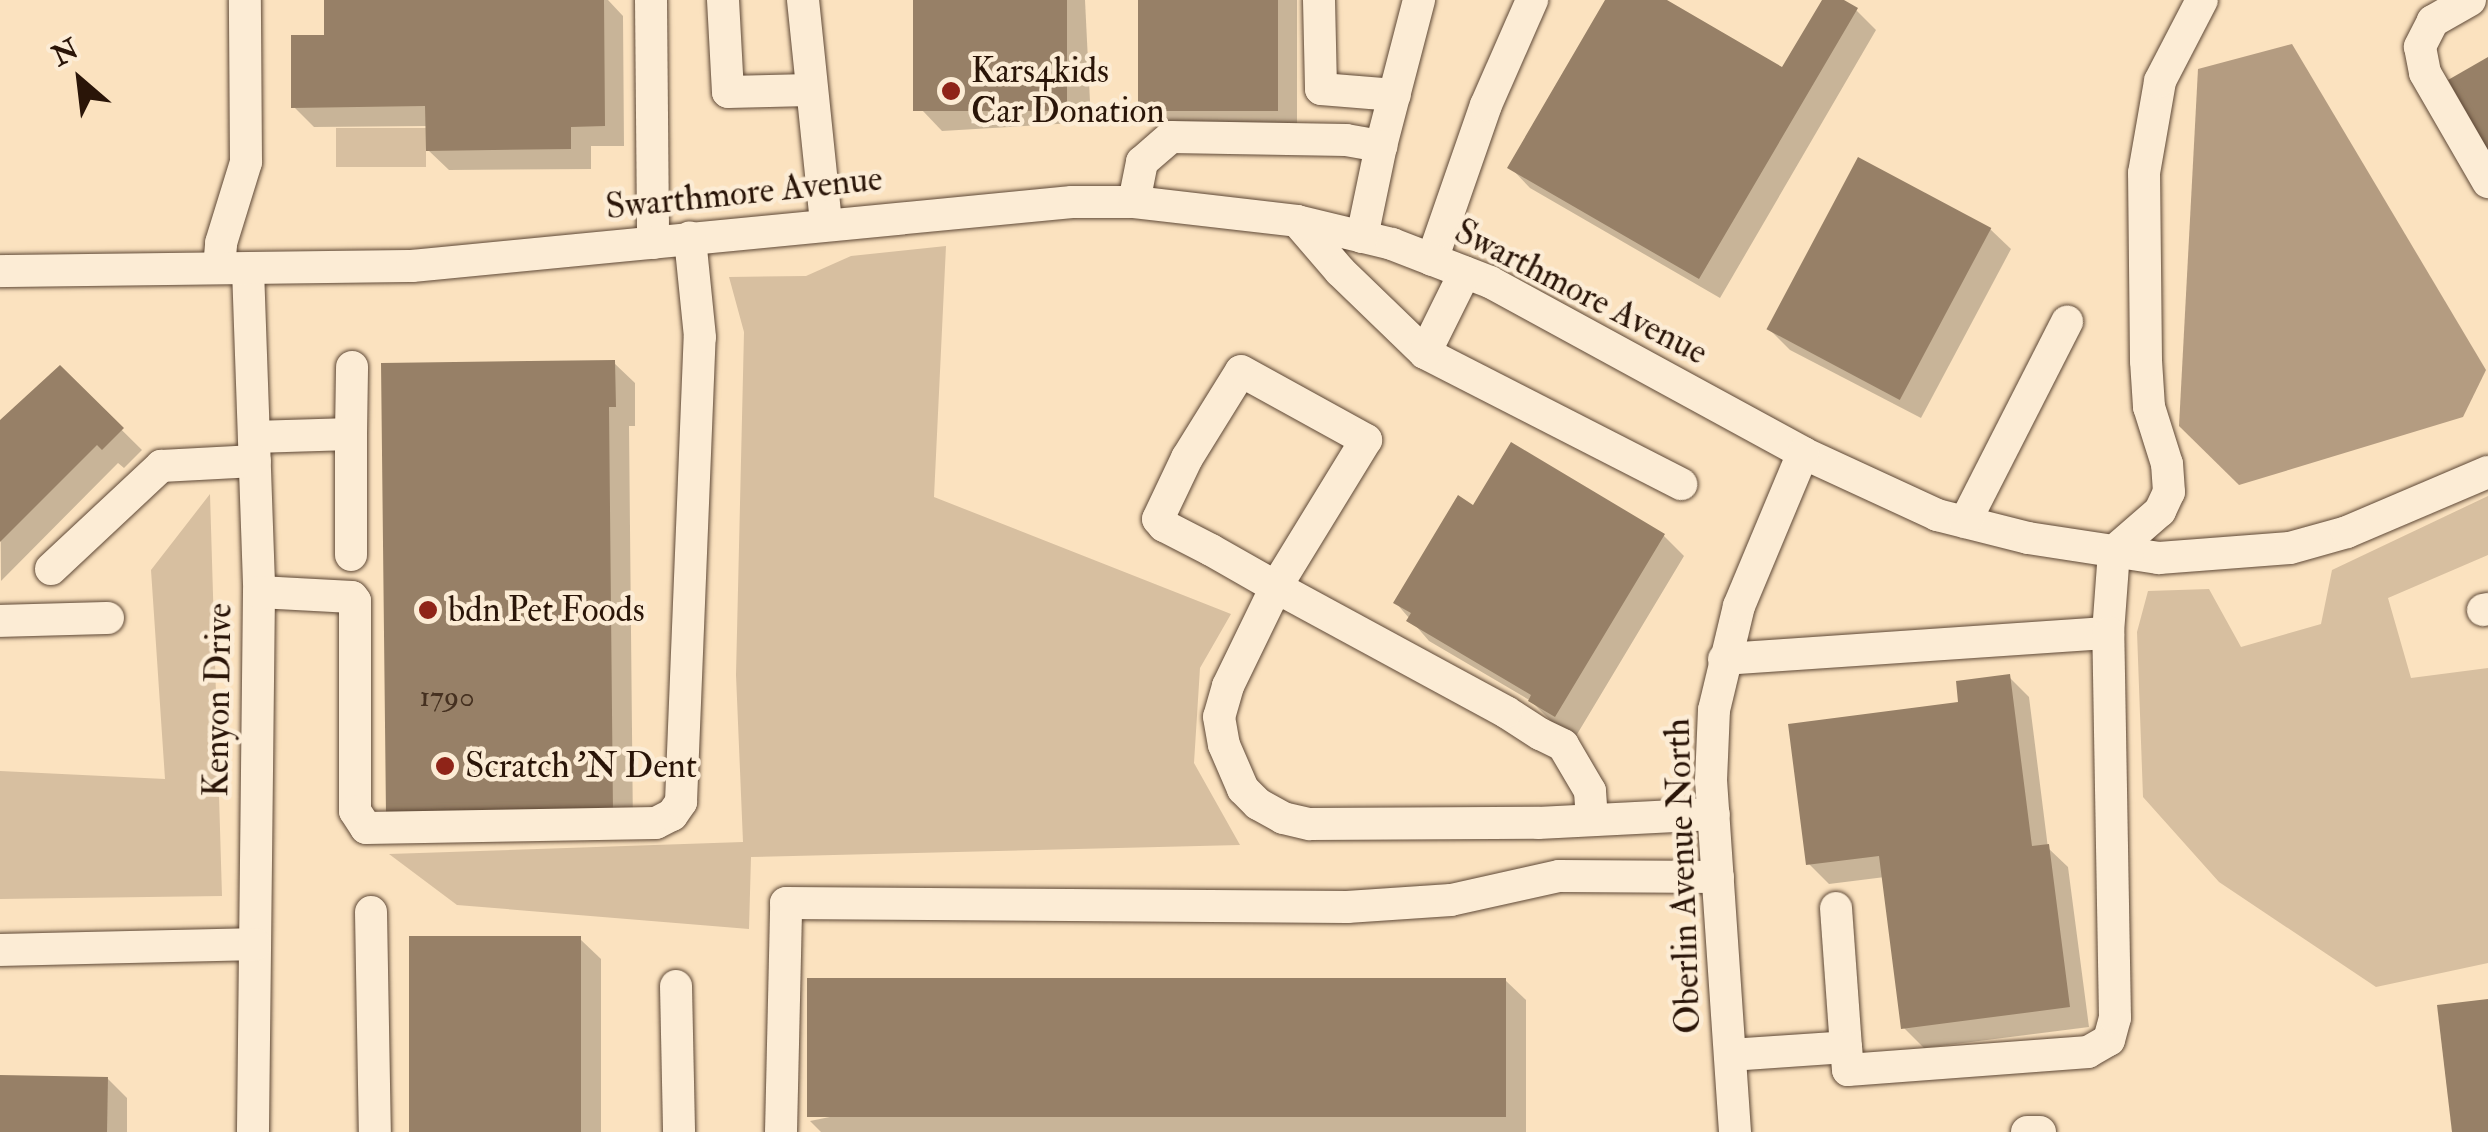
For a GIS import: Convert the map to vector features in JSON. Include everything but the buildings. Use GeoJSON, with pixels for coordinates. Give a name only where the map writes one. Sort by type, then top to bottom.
{"type":"FeatureCollection","features":[{"type":"Feature","properties":{"kind":"street","name":"Kenyon Drive"},"geometry":{"type":"LineString","coordinates":[[244,0],[246,162],[220,244],[234,268],[255,449],[259,592],[253,1132]]}},
{"type":"Feature","properties":{"kind":"street"},"geometry":{"type":"LineString","coordinates":[[651,0],[653,243]]}},
{"type":"Feature","properties":{"kind":"street"},"geometry":{"type":"LineString","coordinates":[[723,0],[728,92],[810,90]]}},
{"type":"Feature","properties":{"kind":"street"},"geometry":{"type":"LineString","coordinates":[[802,0],[826,224]]}},
{"type":"Feature","properties":{"kind":"street"},"geometry":{"type":"LineString","coordinates":[[1319,0],[1321,89],[1395,96]]}},
{"type":"Feature","properties":{"kind":"street"},"geometry":{"type":"LineString","coordinates":[[1362,237],[1420,0]]}},
{"type":"Feature","properties":{"kind":"street"},"geometry":{"type":"LineString","coordinates":[[1432,260],[1486,105],[1532,0]]}},
{"type":"Feature","properties":{"kind":"street"},"geometry":{"type":"LineString","coordinates":[[1836,908],[1848,1070],[2088,1052],[2108,1040],[2115,1018],[2108,634],[2114,551],[2160,511],[2169,492],[2167,464],[2149,407],[2144,173],[2160,82],[2202,0]]}},
{"type":"Feature","properties":{"kind":"street"},"geometry":{"type":"LineString","coordinates":[[2470,0],[2434,21],[2420,47],[2425,73],[2488,182]]}},
{"type":"Feature","properties":{"kind":"street"},"geometry":{"type":"LineString","coordinates":[[1134,202],[1142,162],[1171,137],[1346,140],[1382,146]]}},
{"type":"Feature","properties":{"kind":"street","name":"Swarthmore Avenue"},"geometry":{"type":"LineString","coordinates":[[0,271],[412,266],[1072,202],[1134,202],[1297,221],[1362,237],[1466,272],[1803,453],[1937,514],[2028,538],[2159,558],[2290,548],[2347,532],[2488,472]]}},
{"type":"Feature","properties":{"kind":"street"},"geometry":{"type":"LineString","coordinates":[[1297,221],[1340,271],[1425,353],[1681,484]]}},
{"type":"Feature","properties":{"kind":"street"},"geometry":{"type":"LineString","coordinates":[[259,592],[352,596],[355,810],[366,828],[656,823],[672,815],[681,802],[700,337],[690,238]]}},
{"type":"Feature","properties":{"kind":"street"},"geometry":{"type":"LineString","coordinates":[[1425,353],[1466,272]]}},
{"type":"Feature","properties":{"kind":"street"},"geometry":{"type":"LineString","coordinates":[[1964,522],[2067,322]]}},
{"type":"Feature","properties":{"kind":"street"},"geometry":{"type":"LineString","coordinates":[[352,367],[352,555]]}},
{"type":"Feature","properties":{"kind":"street"},"geometry":{"type":"LineString","coordinates":[[1592,820],[1590,790],[1563,745],[1276,587],[1158,519],[1158,511],[1187,458],[1241,372],[1278,388],[1366,440],[1276,587],[1228,686],[1220,716],[1231,766],[1258,804],[1283,818],[1310,824],[1592,820],[1714,814]]}},
{"type":"Feature","properties":{"kind":"street"},"geometry":{"type":"LineString","coordinates":[[51,569],[161,466],[351,434]]}},
{"type":"Feature","properties":{"kind":"street","name":"Oberlin Avenue North"},"geometry":{"type":"LineString","coordinates":[[1727,1130],[1730,1055],[1714,814],[1714,710],[1739,606],[1803,453]]}},
{"type":"Feature","properties":{"kind":"street"},"geometry":{"type":"LineString","coordinates":[[0,622],[108,618]]}},
{"type":"Feature","properties":{"kind":"street"},"geometry":{"type":"LineString","coordinates":[[1724,658],[2108,634]]}},
{"type":"Feature","properties":{"kind":"street"},"geometry":{"type":"LineString","coordinates":[[780,1132],[786,903],[1347,907],[1451,900],[1559,876],[1718,876]]}},
{"type":"Feature","properties":{"kind":"street"},"geometry":{"type":"LineString","coordinates":[[370,912],[375,1132]]}},
{"type":"Feature","properties":{"kind":"street"},"geometry":{"type":"LineString","coordinates":[[0,950],[255,944]]}},
{"type":"Feature","properties":{"kind":"street"},"geometry":{"type":"LineString","coordinates":[[676,986],[679,1132]]}},
{"type":"Feature","properties":{"kind":"street"},"geometry":{"type":"LineString","coordinates":[[1730,1055],[1846,1046]]}},
{"type":"Feature","properties":{"kind":"street"},"geometry":{"type":"LineString","coordinates":[[2027,1132],[2040,1132]]}},
{"type":"Feature","properties":{"kind":"shaded area"},"geometry":{"type":"Polygon","coordinates":[[[2292,44],[2486,370],[2463,417],[2239,485],[2179,426],[2198,69],[2292,44]]]}},
{"type":"Feature","properties":{"kind":"shaded area"},"geometry":{"type":"Polygon","coordinates":[[[336,128],[426,128],[426,167],[336,167],[336,128]]]}},
{"type":"Feature","properties":{"kind":"shaded area"},"geometry":{"type":"Polygon","coordinates":[[[946,246],[934,497],[1231,614],[1200,668],[1194,763],[1240,845],[751,857],[749,929],[457,905],[389,854],[743,842],[736,675],[744,332],[729,277],[806,276],[851,256],[946,246]]]}},
{"type":"Feature","properties":{"kind":"shaded area"},"geometry":{"type":"Polygon","coordinates":[[[210,494],[222,896],[0,899],[0,771],[165,779],[151,570],[210,494]]]}},
{"type":"Feature","properties":{"kind":"shaded area"},"geometry":{"type":"Polygon","coordinates":[[[2488,496],[2488,555],[2388,598],[2411,678],[2488,668],[2488,963],[2376,987],[2219,882],[2143,797],[2137,632],[2148,591],[2209,589],[2241,647],[2321,624],[2332,570],[2488,496]]]}},
{"type":"Feature","properties":{"kind":"place","name":"Kars4kids Car Donation"},"geometry":{"type":"Point","coordinates":[951,91]}},
{"type":"Feature","properties":{"kind":"place","name":"bdn Pet Foods"},"geometry":{"type":"Point","coordinates":[428,610]}},
{"type":"Feature","properties":{"kind":"place","name":"Scratch 'N Dent"},"geometry":{"type":"Point","coordinates":[445,766]}}]}
